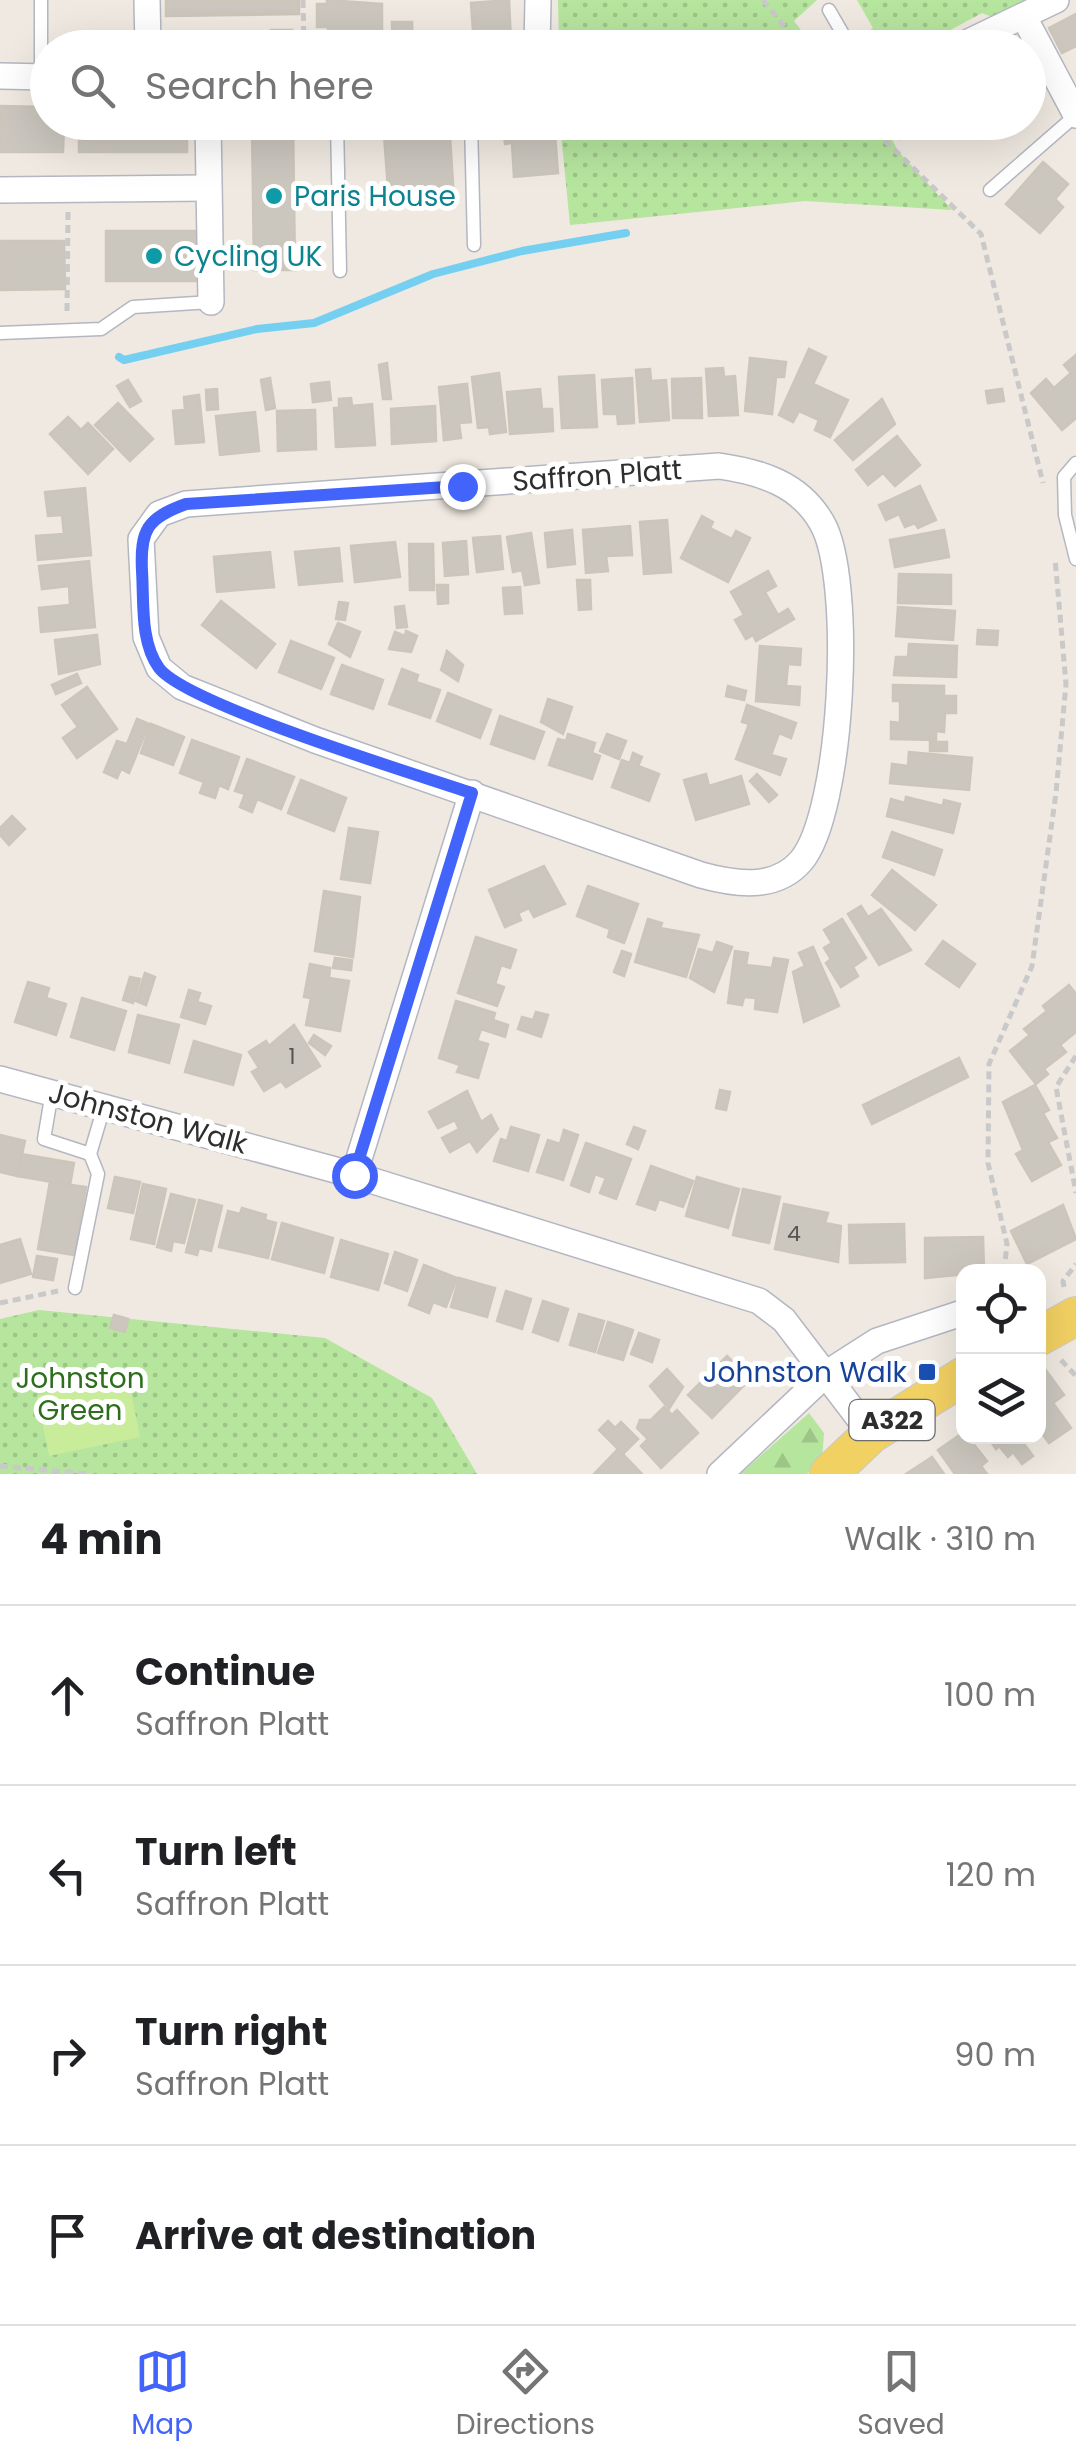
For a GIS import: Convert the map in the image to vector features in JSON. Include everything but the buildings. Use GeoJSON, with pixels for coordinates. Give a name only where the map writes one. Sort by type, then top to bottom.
{"type":"FeatureCollection","features":[{"type":"Feature","properties":{"kind":"main road"},"geometry":{"type":"LineString","coordinates":[[1046,1333],[1076,1316]]}},
{"type":"Feature","properties":{"kind":"main road","name":"A322"},"geometry":{"type":"LineString","coordinates":[[829,1474],[871,1434],[956,1381]]}},
{"type":"Feature","properties":{"kind":"street"},"geometry":{"type":"LineString","coordinates":[[147,0],[148,30]]}},
{"type":"Feature","properties":{"kind":"street"},"geometry":{"type":"LineString","coordinates":[[537,30],[538,0]]}},
{"type":"Feature","properties":{"kind":"street"},"geometry":{"type":"LineString","coordinates":[[997,30],[1056,0]]}},
{"type":"Feature","properties":{"kind":"street"},"geometry":{"type":"LineString","coordinates":[[1024,18],[1030,30]]}},
{"type":"Feature","properties":{"kind":"street"},"geometry":{"type":"LineString","coordinates":[[1046,59],[1076,115]]}},
{"type":"Feature","properties":{"kind":"street"},"geometry":{"type":"LineString","coordinates":[[0,76],[30,77]]}},
{"type":"Feature","properties":{"kind":"street"},"geometry":{"type":"LineString","coordinates":[[208,140],[211,302]]}},
{"type":"Feature","properties":{"kind":"street"},"geometry":{"type":"LineString","coordinates":[[0,190],[208,188]]}},
{"type":"Feature","properties":{"kind":"street","name":"Saffron Platt"},"geometry":{"type":"LineString","coordinates":[[719,466],[759,472],[795,490],[823,524],[836,569],[840,654],[836,742],[820,819],[801,861],[769,882],[734,884],[472,793],[198,694],[159,668],[146,636],[141,538],[160,514],[186,504],[719,466]]}},
{"type":"Feature","properties":{"kind":"street"},"geometry":{"type":"LineString","coordinates":[[354,1175],[472,793]]}},
{"type":"Feature","properties":{"kind":"street","name":"Johnston Walk"},"geometry":{"type":"LineString","coordinates":[[0,1079],[354,1175],[758,1301],[784,1320],[871,1434]]}},
{"type":"Feature","properties":{"kind":"street"},"geometry":{"type":"LineString","coordinates":[[720,1474],[827,1373],[877,1341],[956,1315]]}},
{"type":"Feature","properties":{"kind":"lane"},"geometry":{"type":"LineString","coordinates":[[41,5],[42,30]]}},
{"type":"Feature","properties":{"kind":"lane"},"geometry":{"type":"LineString","coordinates":[[829,10],[841,30]]}},
{"type":"Feature","properties":{"kind":"lane"},"geometry":{"type":"LineString","coordinates":[[990,190],[1076,115]]}},
{"type":"Feature","properties":{"kind":"lane"},"geometry":{"type":"LineString","coordinates":[[337,140],[340,271]]}},
{"type":"Feature","properties":{"kind":"lane"},"geometry":{"type":"LineString","coordinates":[[471,140],[474,245]]}},
{"type":"Feature","properties":{"kind":"lane"},"geometry":{"type":"LineString","coordinates":[[0,333],[102,329],[133,306],[211,302]]}},
{"type":"Feature","properties":{"kind":"lane"},"geometry":{"type":"LineString","coordinates":[[1076,463],[1064,477],[1066,515],[1076,559]]}},
{"type":"Feature","properties":{"kind":"lane"},"geometry":{"type":"LineString","coordinates":[[52,1092],[44,1139],[90,1154]]}},
{"type":"Feature","properties":{"kind":"lane"},"geometry":{"type":"LineString","coordinates":[[75,1288],[98,1174],[90,1154],[105,1105]]}},
{"type":"Feature","properties":{"kind":"path"},"geometry":{"type":"LineString","coordinates":[[303,0],[304,30]]}},
{"type":"Feature","properties":{"kind":"path"},"geometry":{"type":"LineString","coordinates":[[763,0],[787,30]]}},
{"type":"Feature","properties":{"kind":"path"},"geometry":{"type":"LineString","coordinates":[[884,140],[981,234],[1045,491]]}},
{"type":"Feature","properties":{"kind":"path"},"geometry":{"type":"LineString","coordinates":[[67,332],[68,190]]}},
{"type":"Feature","properties":{"kind":"path"},"geometry":{"type":"LineString","coordinates":[[1005,1264],[1007,1244],[988,1164],[989,1064],[1032,966],[1056,792],[1066,684],[1054,547]]}},
{"type":"Feature","properties":{"kind":"path"},"geometry":{"type":"LineString","coordinates":[[1076,1056],[1056,1087],[1076,1193]]}},
{"type":"Feature","properties":{"kind":"path"},"geometry":{"type":"LineString","coordinates":[[0,1303],[75,1288]]}},
{"type":"Feature","properties":{"kind":"path"},"geometry":{"type":"LineString","coordinates":[[0,1466],[88,1474]]}},
{"type":"Feature","properties":{"kind":"green space"},"geometry":{"type":"Polygon","coordinates":[[[558,0],[817,0],[794,21],[801,30],[559,30],[558,0]]]}},
{"type":"Feature","properties":{"kind":"green space"},"geometry":{"type":"Polygon","coordinates":[[[857,0],[1032,0],[995,18],[982,13],[950,30],[870,30],[873,28],[857,0]]]}},
{"type":"Feature","properties":{"kind":"green space"},"geometry":{"type":"Polygon","coordinates":[[[562,140],[892,140],[952,210],[805,201],[570,225],[562,140]]]}},
{"type":"Feature","properties":{"kind":"green space","name":"Johnston Green"},"geometry":{"type":"Polygon","coordinates":[[[39,1310],[325,1338],[432,1398],[477,1474],[0,1474],[0,1319],[39,1310]]]}},
{"type":"Feature","properties":{"kind":"green space"},"geometry":{"type":"Polygon","coordinates":[[[128,1377],[140,1437],[49,1456],[37,1396],[128,1377]]]}},
{"type":"Feature","properties":{"kind":"green space"},"geometry":{"type":"Polygon","coordinates":[[[809,1413],[824,1433],[822,1460],[807,1474],[740,1474],[809,1413]]]}},
{"type":"Feature","properties":{"kind":"waterway"},"geometry":{"type":"LineString","coordinates":[[119,357],[124,360],[257,329],[314,323],[433,274],[522,251],[626,233]]}},
{"type":"Feature","properties":{"kind":"place","name":"Paris House"},"geometry":{"type":"Point","coordinates":[274,196]}},
{"type":"Feature","properties":{"kind":"place","name":"Cycling UK"},"geometry":{"type":"Point","coordinates":[154,256]}},
{"type":"Feature","properties":{"kind":"place","name":"Johnston Walk"},"geometry":{"type":"Point","coordinates":[927,1372]}},
{"type":"Feature","properties":{"kind":"route"},"geometry":{"type":"LineString","coordinates":[[354,1175],[472,793],[315,740],[182,687],[159,668],[146,636],[141,538],[160,514],[186,504],[462,486]]}}]}
